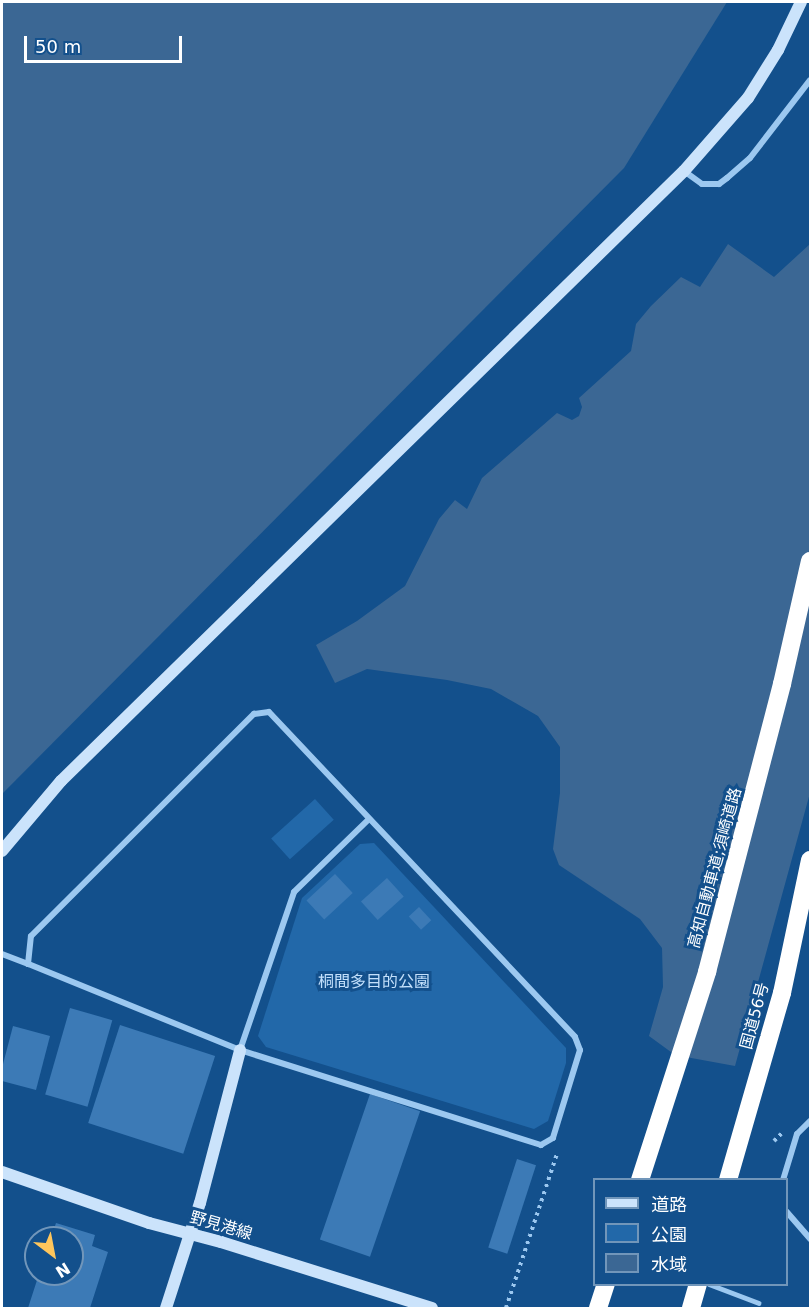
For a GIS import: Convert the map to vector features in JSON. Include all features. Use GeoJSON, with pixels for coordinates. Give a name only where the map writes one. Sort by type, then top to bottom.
{"type":"FeatureCollection","features":[{"type":"Feature","properties":{"kind":"highway","name":"高知自動車道;須崎道路"},"geometry":{"type":"LineString","coordinates":[[640,1178],[707,972],[777,706],[810,561]]}},
{"type":"Feature","properties":{"kind":"highway","name":"国道56号"},"geometry":{"type":"LineString","coordinates":[[728,1178],[782,993],[810,860]]}},
{"type":"Feature","properties":{"kind":"highway"},"geometry":{"type":"LineString","coordinates":[[598,1308],[605,1286]]}},
{"type":"Feature","properties":{"kind":"highway"},"geometry":{"type":"LineString","coordinates":[[691,1308],[697,1286]]}},
{"type":"Feature","properties":{"kind":"street"},"geometry":{"type":"LineString","coordinates":[[2,850],[61,781],[684,171],[748,98],[778,50],[801,2]]}},
{"type":"Feature","properties":{"kind":"street"},"geometry":{"type":"LineString","coordinates":[[684,171],[702,184],[719,184],[750,158],[810,80]]}},
{"type":"Feature","properties":{"kind":"street"},"geometry":{"type":"LineString","coordinates":[[2,954],[240,1050],[541,1145],[553,1138],[580,1050],[575,1037],[368,820],[269,712],[254,714],[31,936],[28,964]]}},
{"type":"Feature","properties":{"kind":"street"},"geometry":{"type":"LineString","coordinates":[[166,1308],[190,1234],[240,1050],[294,892],[368,820]]}},
{"type":"Feature","properties":{"kind":"street"},"geometry":{"type":"LineString","coordinates":[[783,1178],[797,1134],[810,1121]]}},
{"type":"Feature","properties":{"kind":"street","name":"野見港線"},"geometry":{"type":"LineString","coordinates":[[2,1172],[190,1234],[432,1308]]}},
{"type":"Feature","properties":{"kind":"street"},"geometry":{"type":"LineString","coordinates":[[788,1213],[810,1239]]}},
{"type":"Feature","properties":{"kind":"lane"},"geometry":{"type":"LineString","coordinates":[[714,1286],[759,1303]]}},
{"type":"Feature","properties":{"kind":"path"},"geometry":{"type":"LineString","coordinates":[[506,1308],[557,1154]]}},
{"type":"Feature","properties":{"kind":"green space"},"geometry":{"type":"Polygon","coordinates":[[[315,799],[334,820],[290,859],[271,838],[315,799]]]}},
{"type":"Feature","properties":{"kind":"green space","name":"桐間多目的公園"},"geometry":{"type":"Polygon","coordinates":[[[374,843],[566,1048],[566,1063],[548,1121],[534,1129],[266,1047],[258,1036],[302,898],[360,844],[374,843]]]}},
{"type":"Feature","properties":{"kind":"water"},"geometry":{"type":"Polygon","coordinates":[[[2,2],[727,2],[624,168],[2,794],[2,2]]]}},
{"type":"Feature","properties":{"kind":"water"},"geometry":{"type":"Polygon","coordinates":[[[728,244],[774,277],[810,244],[810,793],[735,1066],[675,1055],[649,1036],[663,987],[662,948],[640,919],[559,865],[553,849],[560,793],[560,747],[538,716],[491,689],[447,680],[367,669],[335,683],[316,645],[357,621],[405,586],[439,519],[455,500],[467,509],[482,478],[557,413],[572,420],[579,416],[582,407],[579,398],[631,351],[636,324],[651,306],[681,277],[700,287],[728,244]]]}},
{"type":"Feature","properties":{"kind":"building"},"geometry":{"type":"Polygon","coordinates":[[[335,874],[353,893],[324,920],[306,901],[335,874]]]}},
{"type":"Feature","properties":{"kind":"building"},"geometry":{"type":"Polygon","coordinates":[[[387,878],[404,897],[378,920],[361,901],[387,878]]]}},
{"type":"Feature","properties":{"kind":"building"},"geometry":{"type":"Polygon","coordinates":[[[419,907],[431,920],[421,930],[409,917],[419,907]]]}},
{"type":"Feature","properties":{"kind":"building"},"geometry":{"type":"Polygon","coordinates":[[[70,1008],[112,1020],[87,1107],[45,1095],[70,1008]]]}},
{"type":"Feature","properties":{"kind":"building"},"geometry":{"type":"Polygon","coordinates":[[[120,1025],[215,1056],[183,1154],[88,1123],[120,1025]]]}},
{"type":"Feature","properties":{"kind":"building"},"geometry":{"type":"Polygon","coordinates":[[[13,1026],[50,1036],[36,1090],[2,1081],[2,1068],[13,1026]]]}},
{"type":"Feature","properties":{"kind":"building"},"geometry":{"type":"Polygon","coordinates":[[[370,1094],[420,1111],[370,1257],[320,1240],[370,1094]]]}},
{"type":"Feature","properties":{"kind":"building"},"geometry":{"type":"Polygon","coordinates":[[[517,1159],[536,1165],[507,1254],[488,1247],[517,1159]]]}},
{"type":"Feature","properties":{"kind":"building"},"geometry":{"type":"Polygon","coordinates":[[[84,1232],[95,1235],[92,1246],[108,1252],[90,1308],[28,1308],[35,1286],[84,1286],[84,1232]]]}}]}
